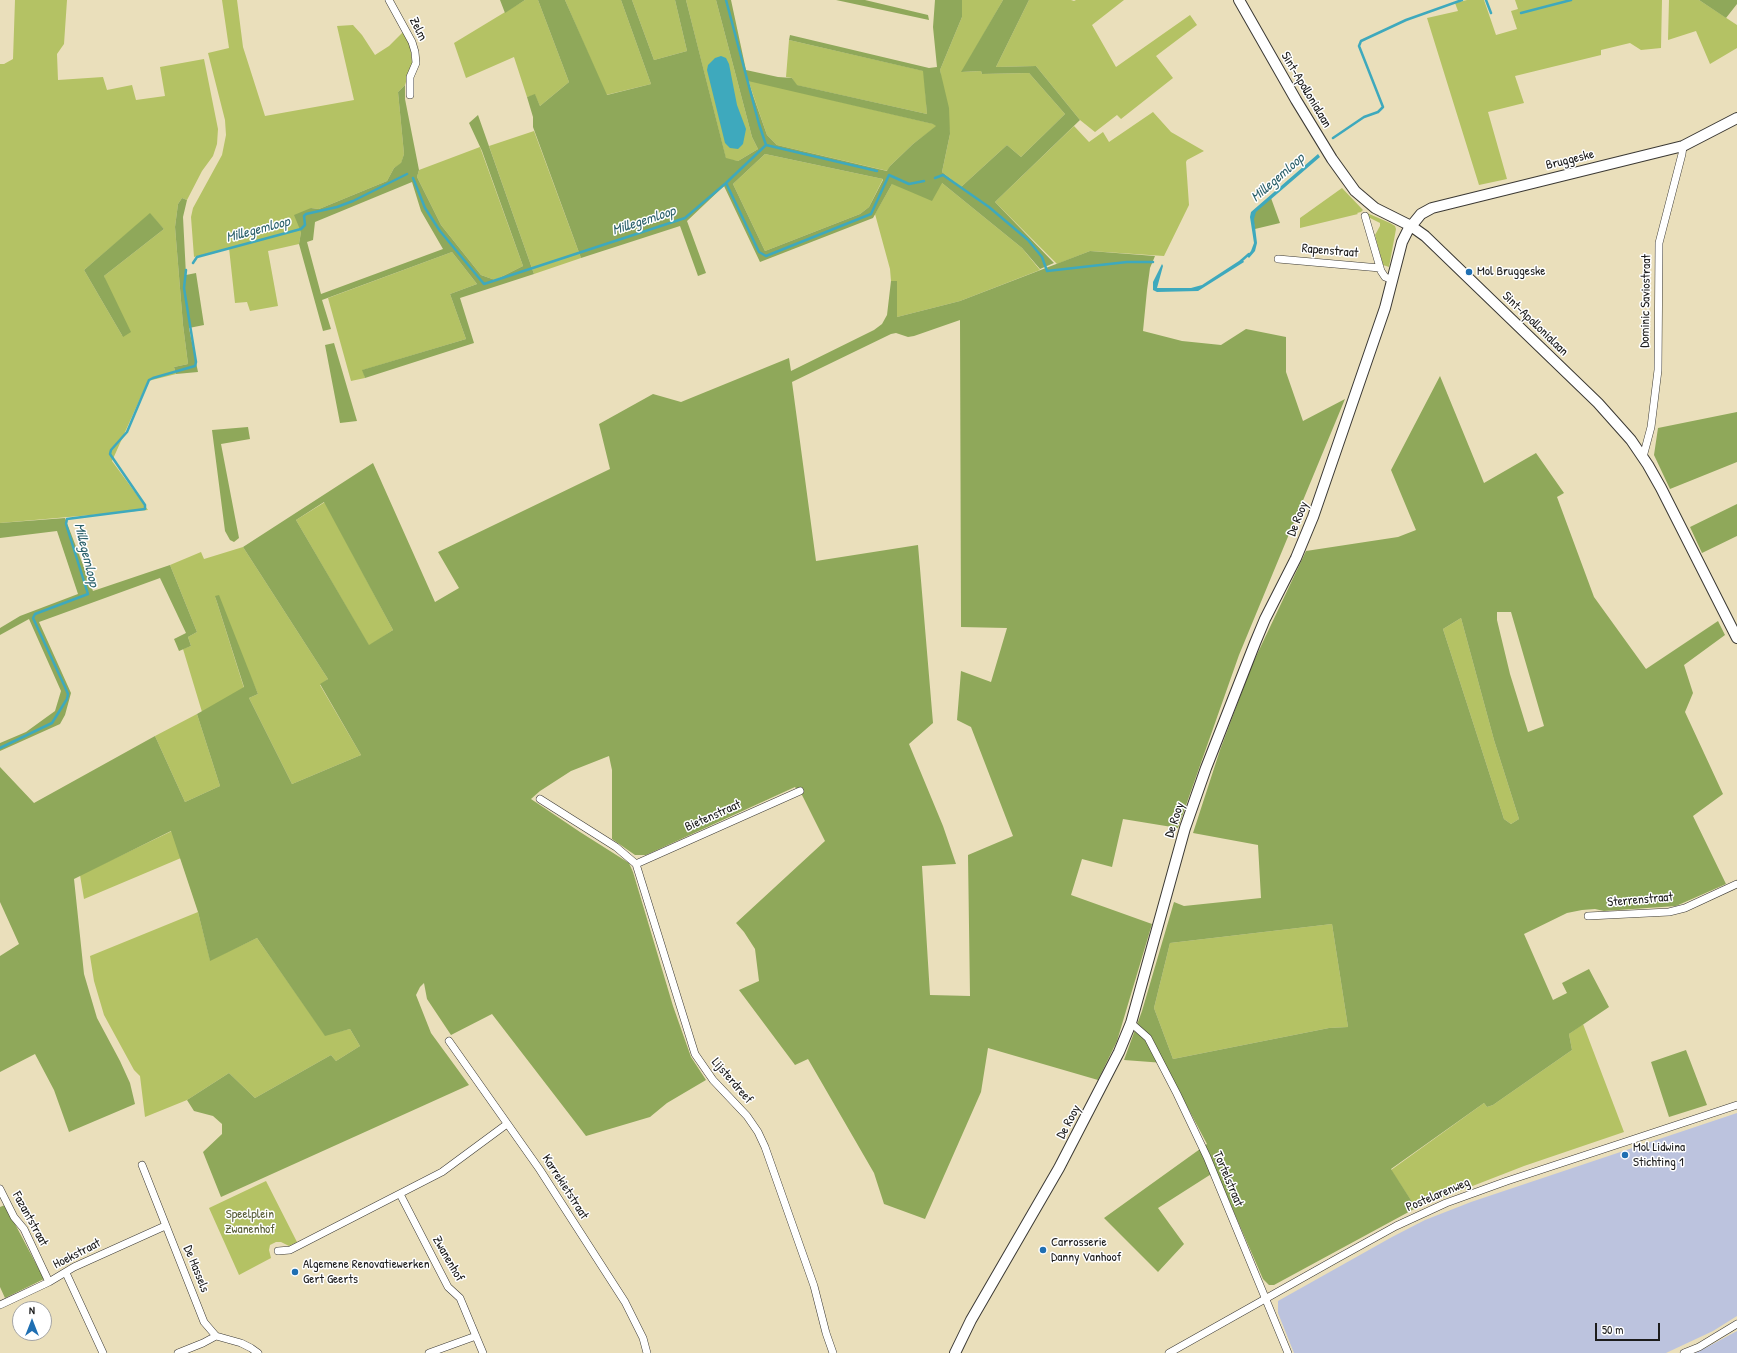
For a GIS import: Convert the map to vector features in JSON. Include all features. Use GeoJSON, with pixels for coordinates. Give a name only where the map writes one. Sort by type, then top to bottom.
{"type":"FeatureCollection","features":[{"type":"Feature","properties":{"kind":"street","name":"Zelm"},"geometry":{"type":"LineString","coordinates":[[389,0],[412,42],[415,52],[416,63],[410,77],[410,95]]}},
{"type":"Feature","properties":{"kind":"street","name":"Sint-Apollonialaan"},"geometry":{"type":"LineString","coordinates":[[1239,0],[1296,100],[1332,159],[1355,191],[1375,208],[1411,226],[1425,236],[1621,426],[1643,457],[1661,488],[1737,638]]}},
{"type":"Feature","properties":{"kind":"street","name":"Bruggeske"},"geometry":{"type":"LineString","coordinates":[[1411,226],[1421,214],[1432,208],[1683,146],[1737,118]]}},
{"type":"Feature","properties":{"kind":"street","name":"Dominic Saviostraat"},"geometry":{"type":"LineString","coordinates":[[1643,457],[1651,427],[1656,397],[1658,370],[1659,243],[1683,146]]}},
{"type":"Feature","properties":{"kind":"street"},"geometry":{"type":"LineString","coordinates":[[1365,216],[1380,268],[1385,277],[1392,280]]}},
{"type":"Feature","properties":{"kind":"street","name":"De Rooy"},"geometry":{"type":"LineString","coordinates":[[955,1353],[971,1320],[1059,1168],[1100,1091],[1131,1024],[1185,828],[1206,768],[1255,642],[1296,558],[1313,517],[1382,315],[1402,242],[1411,226]]}},
{"type":"Feature","properties":{"kind":"street","name":"Rapenstraat"},"geometry":{"type":"LineString","coordinates":[[1278,259],[1380,268]]}},
{"type":"Feature","properties":{"kind":"street","name":"Bietenstraat"},"geometry":{"type":"LineString","coordinates":[[636,864],[800,791]]}},
{"type":"Feature","properties":{"kind":"street"},"geometry":{"type":"LineString","coordinates":[[540,799],[616,847],[636,864]]}},
{"type":"Feature","properties":{"kind":"street","name":"Lijsterdreef"},"geometry":{"type":"LineString","coordinates":[[636,864],[695,1054],[712,1080],[746,1116],[760,1137],[814,1286],[826,1333],[833,1353]]}},
{"type":"Feature","properties":{"kind":"street","name":"Sterrenstraat"},"geometry":{"type":"LineString","coordinates":[[1588,916],[1669,912],[1685,908],[1737,884]]}},
{"type":"Feature","properties":{"kind":"street","name":"Tortelstraat"},"geometry":{"type":"LineString","coordinates":[[1131,1024],[1148,1038],[1177,1094],[1206,1157],[1288,1353]]}},
{"type":"Feature","properties":{"kind":"street","name":"Karrekietstraat"},"geometry":{"type":"LineString","coordinates":[[449,1041],[540,1170],[630,1309],[643,1338],[647,1353]]}},
{"type":"Feature","properties":{"kind":"street","name":"Postelarenweg"},"geometry":{"type":"LineString","coordinates":[[1168,1353],[1396,1226],[1446,1202],[1737,1105]]}},
{"type":"Feature","properties":{"kind":"street"},"geometry":{"type":"LineString","coordinates":[[278,1251],[290,1250],[442,1172],[507,1124]]}},
{"type":"Feature","properties":{"kind":"street","name":"De Hassels"},"geometry":{"type":"LineString","coordinates":[[142,1165],[204,1322],[216,1336]]}},
{"type":"Feature","properties":{"kind":"street","name":"Fazantstraat"},"geometry":{"type":"LineString","coordinates":[[0,1189],[14,1217],[24,1229],[49,1282]]}},
{"type":"Feature","properties":{"kind":"street","name":"Zwanenhof"},"geometry":{"type":"LineString","coordinates":[[400,1194],[448,1287],[460,1298],[483,1353]]}},
{"type":"Feature","properties":{"kind":"street","name":"Hoekstraat"},"geometry":{"type":"LineString","coordinates":[[0,1305],[49,1282],[74,1267],[165,1226]]}},
{"type":"Feature","properties":{"kind":"street"},"geometry":{"type":"LineString","coordinates":[[66,1273],[103,1353]]}},
{"type":"Feature","properties":{"kind":"street"},"geometry":{"type":"LineString","coordinates":[[1684,1353],[1699,1347],[1737,1324]]}},
{"type":"Feature","properties":{"kind":"street"},"geometry":{"type":"LineString","coordinates":[[178,1353],[216,1336],[241,1343],[258,1353]]}},
{"type":"Feature","properties":{"kind":"street"},"geometry":{"type":"LineString","coordinates":[[430,1353],[476,1336]]}},
{"type":"Feature","properties":{"kind":"shaded area"},"geometry":{"type":"Polygon","coordinates":[[[1737,1113],[1737,1316],[1713,1331],[1666,1353],[1294,1353],[1278,1313],[1278,1301],[1392,1237],[1425,1220],[1471,1202],[1737,1113]]]}},
{"type":"Feature","properties":{"kind":"shaded area"},"geometry":{"type":"Polygon","coordinates":[[[1737,1331],[1737,1353],[1695,1353],[1700,1351],[1737,1331]]]}},
{"type":"Feature","properties":{"kind":"green space"},"geometry":{"type":"Polygon","coordinates":[[[15,0],[67,0],[64,44],[57,54],[58,80],[103,77],[107,90],[132,85],[136,100],[165,96],[160,67],[204,59],[218,129],[217,144],[213,156],[202,171],[187,200],[182,198],[178,204],[175,227],[183,325],[188,364],[174,367],[176,374],[148,381],[112,461],[148,510],[0,523],[0,64],[4,64],[13,59],[15,0]],[[150,214],[84,270],[123,337],[104,276],[164,229],[150,214]]]}},
{"type":"Feature","properties":{"kind":"green space"},"geometry":{"type":"Polygon","coordinates":[[[222,0],[237,0],[243,47],[265,116],[354,100],[337,26],[353,25],[362,35],[375,55],[389,46],[404,31],[410,45],[412,63],[405,85],[398,92],[404,154],[401,164],[394,168],[387,181],[319,209],[311,208],[301,232],[299,244],[268,251],[278,306],[250,311],[247,302],[235,303],[229,248],[194,257],[191,217],[193,208],[222,155],[226,135],[225,120],[208,53],[229,48],[222,0]]]}},
{"type":"Feature","properties":{"kind":"green space"},"geometry":{"type":"Polygon","coordinates":[[[500,0],[525,0],[505,13],[500,0]]]}},
{"type":"Feature","properties":{"kind":"green space"},"geometry":{"type":"Polygon","coordinates":[[[525,0],[538,0],[569,82],[540,106],[535,95],[527,97],[514,57],[466,78],[454,43],[525,0]]]}},
{"type":"Feature","properties":{"kind":"green space"},"geometry":{"type":"Polygon","coordinates":[[[538,0],[565,0],[607,95],[651,84],[621,0],[632,0],[654,60],[687,51],[675,0],[686,0],[726,158],[738,161],[758,149],[752,137],[716,0],[731,0],[746,70],[778,77],[792,78],[797,85],[927,114],[923,71],[789,40],[790,35],[929,68],[937,67],[933,27],[935,0],[962,0],[962,17],[940,70],[949,108],[950,134],[942,172],[961,187],[1007,145],[1021,157],[1065,114],[1029,73],[982,74],[981,71],[961,72],[1003,0],[1029,0],[996,67],[1036,66],[1080,120],[995,202],[1054,263],[1040,269],[1022,248],[942,183],[932,201],[892,184],[873,218],[760,262],[724,186],[687,221],[706,273],[698,276],[680,226],[581,258],[533,127],[533,117],[527,97],[535,94],[540,106],[569,82],[538,0]],[[748,81],[767,135],[777,145],[887,171],[890,166],[913,144],[936,126],[933,124],[748,81]],[[765,154],[733,184],[765,251],[860,214],[869,207],[883,180],[883,179],[765,154]]]}},
{"type":"Feature","properties":{"kind":"green space"},"geometry":{"type":"Polygon","coordinates":[[[565,0],[621,0],[651,84],[606,95],[565,0]]]}},
{"type":"Feature","properties":{"kind":"green space"},"geometry":{"type":"Polygon","coordinates":[[[632,0],[675,0],[687,51],[654,60],[632,0]]]}},
{"type":"Feature","properties":{"kind":"green space"},"geometry":{"type":"Polygon","coordinates":[[[686,0],[716,0],[752,137],[758,149],[738,161],[726,159],[686,0]]]}},
{"type":"Feature","properties":{"kind":"green space"},"geometry":{"type":"Polygon","coordinates":[[[836,0],[865,0],[928,15],[929,20],[836,0]]]}},
{"type":"Feature","properties":{"kind":"green space"},"geometry":{"type":"Polygon","coordinates":[[[962,0],[1003,0],[962,72],[981,71],[982,74],[1029,73],[1065,114],[1021,157],[1007,145],[961,187],[942,172],[950,134],[940,70],[962,17],[962,0]]]}},
{"type":"Feature","properties":{"kind":"green space"},"geometry":{"type":"Polygon","coordinates":[[[1029,0],[1124,0],[1092,25],[1116,67],[1190,15],[1197,25],[1156,56],[1173,78],[1121,119],[1117,115],[1095,132],[1080,120],[1036,66],[996,67],[1029,0]]]}},
{"type":"Feature","properties":{"kind":"green space"},"geometry":{"type":"Polygon","coordinates":[[[1467,0],[1484,0],[1496,35],[1517,29],[1511,11],[1518,9],[1515,0],[1662,0],[1661,48],[1641,50],[1630,43],[1601,50],[1601,55],[1515,76],[1524,103],[1488,112],[1507,179],[1479,185],[1427,18],[1458,11],[1455,3],[1467,0]]]}},
{"type":"Feature","properties":{"kind":"green space"},"geometry":{"type":"Polygon","coordinates":[[[1669,0],[1699,0],[1737,25],[1737,48],[1710,64],[1696,31],[1668,40],[1669,0]]]}},
{"type":"Feature","properties":{"kind":"green space"},"geometry":{"type":"Polygon","coordinates":[[[1699,0],[1737,0],[1737,4],[1726,18],[1699,0]]]}},
{"type":"Feature","properties":{"kind":"green space"},"geometry":{"type":"Polygon","coordinates":[[[789,40],[924,71],[927,114],[796,85],[792,78],[786,77],[789,40]]]}},
{"type":"Feature","properties":{"kind":"green space"},"geometry":{"type":"Polygon","coordinates":[[[748,80],[934,124],[937,126],[913,144],[890,166],[888,171],[777,145],[767,135],[748,80]]]}},
{"type":"Feature","properties":{"kind":"green space"},"geometry":{"type":"Polygon","coordinates":[[[405,85],[405,99],[419,170],[417,177],[441,225],[481,275],[495,280],[523,266],[482,151],[469,123],[478,115],[534,274],[460,298],[474,343],[365,378],[362,370],[466,339],[450,294],[477,284],[452,252],[322,300],[331,329],[323,331],[299,244],[301,232],[294,215],[311,208],[319,209],[387,181],[394,168],[401,163],[404,154],[398,92],[405,85]],[[412,182],[315,222],[313,240],[307,242],[321,294],[443,249],[421,211],[412,182]]]}},
{"type":"Feature","properties":{"kind":"green space"},"geometry":{"type":"Polygon","coordinates":[[[1153,112],[1171,132],[1204,151],[1186,162],[1189,205],[1164,256],[1090,251],[1057,264],[995,202],[1074,126],[1089,142],[1103,132],[1109,142],[1153,112]]]}},
{"type":"Feature","properties":{"kind":"green space"},"geometry":{"type":"Polygon","coordinates":[[[534,131],[581,258],[534,274],[489,146],[534,131]]]}},
{"type":"Feature","properties":{"kind":"green space"},"geometry":{"type":"Polygon","coordinates":[[[480,147],[523,266],[495,280],[481,275],[441,225],[417,177],[419,170],[480,147]]]}},
{"type":"Feature","properties":{"kind":"green space"},"geometry":{"type":"Polygon","coordinates":[[[765,154],[883,179],[869,207],[860,214],[765,251],[733,184],[765,154]]]}},
{"type":"Feature","properties":{"kind":"green space"},"geometry":{"type":"Polygon","coordinates":[[[942,183],[1022,248],[1040,270],[960,301],[897,317],[897,282],[891,281],[890,269],[875,214],[892,184],[942,183]]]}},
{"type":"Feature","properties":{"kind":"green space"},"geometry":{"type":"Polygon","coordinates":[[[1342,188],[1363,210],[1361,212],[1300,228],[1300,218],[1342,188]]]}},
{"type":"Feature","properties":{"kind":"green space"},"geometry":{"type":"Polygon","coordinates":[[[182,198],[187,200],[183,217],[186,275],[196,273],[204,325],[189,328],[198,372],[176,374],[174,367],[188,364],[183,325],[175,227],[178,204],[182,198]]]}},
{"type":"Feature","properties":{"kind":"green space"},"geometry":{"type":"Polygon","coordinates":[[[1271,198],[1280,223],[1255,229],[1253,218],[1255,211],[1271,198]]]}},
{"type":"Feature","properties":{"kind":"green space"},"geometry":{"type":"Polygon","coordinates":[[[150,213],[164,229],[104,276],[131,332],[123,337],[84,270],[150,213]]]}},
{"type":"Feature","properties":{"kind":"green space"},"geometry":{"type":"Polygon","coordinates":[[[1367,213],[1395,226],[1396,229],[1389,267],[1383,265],[1375,235],[1380,223],[1366,216],[1367,213]]]}},
{"type":"Feature","properties":{"kind":"green space"},"geometry":{"type":"Polygon","coordinates":[[[1090,251],[1155,256],[1150,268],[1143,331],[1182,341],[1221,345],[1246,329],[1286,337],[1286,372],[1303,421],[1345,399],[1239,655],[1178,828],[1123,819],[1112,867],[1082,859],[1071,895],[1152,924],[1117,1041],[1098,1080],[988,1048],[981,1092],[925,1219],[884,1204],[874,1173],[808,1059],[795,1065],[739,990],[759,981],[755,949],[736,923],[825,841],[802,795],[795,787],[646,855],[635,855],[612,839],[612,770],[609,756],[571,771],[540,791],[531,799],[629,863],[633,872],[673,1006],[691,1057],[706,1080],[667,1103],[650,1117],[586,1136],[492,1014],[451,1035],[427,999],[424,983],[416,995],[431,1033],[469,1085],[221,1197],[203,1152],[222,1134],[222,1124],[213,1116],[194,1111],[187,1100],[229,1073],[255,1098],[331,1055],[336,1061],[360,1046],[350,1029],[325,1036],[257,938],[210,961],[198,912],[171,831],[74,879],[84,974],[97,1018],[130,1083],[135,1104],[69,1132],[54,1090],[35,1054],[0,1072],[0,956],[19,944],[0,902],[0,767],[34,803],[155,736],[185,802],[220,786],[197,714],[244,687],[215,596],[219,595],[258,694],[249,698],[292,784],[361,755],[320,684],[328,679],[243,547],[373,463],[435,602],[459,588],[438,552],[610,469],[599,424],[653,394],[681,402],[789,358],[791,371],[874,330],[882,324],[887,315],[891,281],[897,281],[897,317],[960,301],[1090,251]],[[960,320],[914,336],[908,337],[896,333],[891,334],[792,382],[816,561],[918,545],[933,723],[909,744],[943,826],[956,864],[922,866],[930,995],[970,996],[968,855],[1013,836],[971,727],[957,720],[961,671],[991,682],[1007,628],[961,627],[960,320]],[[324,502],[296,520],[369,645],[393,630],[324,502]]]}},
{"type":"Feature","properties":{"kind":"green space"},"geometry":{"type":"Polygon","coordinates":[[[452,252],[477,284],[450,294],[466,339],[363,370],[365,378],[351,381],[328,298],[452,252]]]}},
{"type":"Feature","properties":{"kind":"green space"},"geometry":{"type":"Polygon","coordinates":[[[334,343],[357,421],[340,423],[325,345],[334,343]]]}},
{"type":"Feature","properties":{"kind":"green space"},"geometry":{"type":"Polygon","coordinates":[[[1440,376],[1484,483],[1536,453],[1564,493],[1557,497],[1594,597],[1646,669],[1718,621],[1725,635],[1684,665],[1693,693],[1685,712],[1723,794],[1693,816],[1726,884],[1676,906],[1604,911],[1595,909],[1567,913],[1524,934],[1553,1000],[1567,993],[1562,983],[1589,969],[1609,1007],[1569,1034],[1572,1050],[1493,1105],[1487,1107],[1484,1103],[1391,1169],[1416,1208],[1274,1285],[1269,1285],[1263,1279],[1216,1171],[1158,1208],[1184,1244],[1158,1272],[1104,1218],[1207,1144],[1164,1063],[1124,1060],[1142,1011],[1174,902],[1184,906],[1261,898],[1258,845],[1193,833],[1220,750],[1252,665],[1306,551],[1398,537],[1416,530],[1391,470],[1440,376]],[[1497,612],[1497,620],[1510,674],[1528,732],[1544,726],[1511,612],[1497,612]],[[1461,618],[1443,629],[1504,819],[1511,824],[1519,819],[1494,740],[1461,618]],[[1332,924],[1170,943],[1154,1008],[1173,1059],[1329,1028],[1348,1027],[1332,924]]]}},
{"type":"Feature","properties":{"kind":"green space"},"geometry":{"type":"Polygon","coordinates":[[[1737,412],[1737,462],[1670,489],[1654,455],[1658,428],[1737,412]]]}},
{"type":"Feature","properties":{"kind":"green space"},"geometry":{"type":"Polygon","coordinates":[[[248,427],[250,439],[221,444],[239,538],[234,542],[230,540],[225,531],[212,430],[248,427]]]}},
{"type":"Feature","properties":{"kind":"green space"},"geometry":{"type":"Polygon","coordinates":[[[325,502],[393,630],[369,646],[296,520],[325,502]]]}},
{"type":"Feature","properties":{"kind":"green space"},"geometry":{"type":"Polygon","coordinates":[[[1737,504],[1737,536],[1702,553],[1690,527],[1737,504]]]}},
{"type":"Feature","properties":{"kind":"green space"},"geometry":{"type":"Polygon","coordinates":[[[65,518],[93,591],[170,565],[197,632],[188,637],[191,646],[179,651],[174,639],[186,633],[160,578],[39,622],[71,693],[65,715],[60,724],[0,751],[0,743],[26,732],[55,711],[61,691],[29,619],[0,635],[0,628],[20,616],[78,594],[57,531],[0,538],[0,523],[65,518]]]}},
{"type":"Feature","properties":{"kind":"green space"},"geometry":{"type":"Polygon","coordinates":[[[243,547],[328,679],[320,685],[361,755],[292,784],[249,698],[258,694],[215,596],[244,688],[202,712],[183,649],[191,646],[188,637],[197,632],[170,565],[201,552],[204,559],[243,547]]]}},
{"type":"Feature","properties":{"kind":"green space"},"geometry":{"type":"Polygon","coordinates":[[[1461,618],[1494,740],[1519,819],[1511,824],[1504,819],[1443,629],[1461,618]]]}},
{"type":"Feature","properties":{"kind":"green space"},"geometry":{"type":"Polygon","coordinates":[[[197,714],[220,786],[185,802],[155,736],[197,714]]]}},
{"type":"Feature","properties":{"kind":"green space"},"geometry":{"type":"Polygon","coordinates":[[[172,831],[181,858],[84,899],[80,875],[172,831]]]}},
{"type":"Feature","properties":{"kind":"green space"},"geometry":{"type":"Polygon","coordinates":[[[198,912],[210,960],[257,938],[325,1035],[350,1029],[360,1046],[336,1061],[331,1055],[255,1098],[229,1073],[187,1100],[145,1117],[140,1076],[134,1070],[104,1015],[94,981],[90,956],[198,912]]]}},
{"type":"Feature","properties":{"kind":"green space"},"geometry":{"type":"Polygon","coordinates":[[[1332,924],[1348,1027],[1329,1028],[1173,1059],[1154,1008],[1170,943],[1332,924]]]}},
{"type":"Feature","properties":{"kind":"green space"},"geometry":{"type":"Polygon","coordinates":[[[1583,1024],[1624,1132],[1524,1166],[1416,1208],[1391,1170],[1484,1103],[1487,1107],[1493,1105],[1572,1050],[1569,1034],[1583,1024]]]}},
{"type":"Feature","properties":{"kind":"green space"},"geometry":{"type":"Polygon","coordinates":[[[1686,1050],[1707,1105],[1669,1117],[1651,1062],[1686,1050]]]}},
{"type":"Feature","properties":{"kind":"green space","name":"Speelplein Zwanenhof"},"geometry":{"type":"Polygon","coordinates":[[[266,1181],[297,1242],[289,1246],[281,1242],[276,1242],[270,1245],[269,1250],[271,1258],[239,1275],[209,1208],[266,1181]]]}},
{"type":"Feature","properties":{"kind":"green space"},"geometry":{"type":"Polygon","coordinates":[[[5,1205],[44,1279],[5,1298],[0,1287],[0,1207],[5,1205]]]}},
{"type":"Feature","properties":{"kind":"water"},"geometry":{"type":"Polygon","coordinates":[[[721,56],[726,58],[729,64],[737,105],[746,129],[743,144],[738,149],[730,148],[725,143],[707,70],[708,65],[715,58],[721,56]]]}},
{"type":"Feature","properties":{"kind":"water"},"geometry":{"type":"Polygon","coordinates":[[[1318,154],[1320,157],[1256,212],[1254,219],[1257,243],[1255,251],[1249,258],[1247,256],[1254,243],[1250,217],[1251,212],[1318,154]]]}},
{"type":"Feature","properties":{"kind":"water"},"geometry":{"type":"Polygon","coordinates":[[[1242,259],[1244,262],[1198,291],[1157,292],[1153,290],[1153,282],[1162,264],[1163,266],[1157,288],[1191,288],[1202,285],[1242,259]]]}},
{"type":"Feature","properties":{"kind":"waterway"},"geometry":{"type":"LineString","coordinates":[[726,0],[766,145]]}},
{"type":"Feature","properties":{"kind":"waterway","name":"Millegemloop"},"geometry":{"type":"LineString","coordinates":[[1333,138],[1364,117],[1378,112],[1383,107],[1359,46],[1361,41],[1406,20],[1462,0]]}},
{"type":"Feature","properties":{"kind":"waterway","name":"Millegemloop"},"geometry":{"type":"LineString","coordinates":[[1486,0],[1491,13]]}},
{"type":"Feature","properties":{"kind":"waterway","name":"Millegemloop"},"geometry":{"type":"LineString","coordinates":[[1521,13],[1571,0]]}},
{"type":"Feature","properties":{"kind":"waterway"},"geometry":{"type":"LineString","coordinates":[[726,183],[766,145],[877,171]]}},
{"type":"Feature","properties":{"kind":"waterway","name":"Millegemloop"},"geometry":{"type":"LineString","coordinates":[[193,263],[197,257],[301,229],[305,225],[304,216],[306,214],[337,207],[353,201],[407,174]]}},
{"type":"Feature","properties":{"kind":"waterway","name":"Millegemloop"},"geometry":{"type":"LineString","coordinates":[[413,178],[425,208],[440,231],[484,284],[685,218],[726,183],[759,252],[766,256],[871,214],[889,175],[909,184],[924,181]]}},
{"type":"Feature","properties":{"kind":"waterway","name":"Millegemloop"},"geometry":{"type":"LineString","coordinates":[[935,178],[943,175],[989,207],[1028,240],[1042,257],[1047,271],[1127,262],[1153,262]]}},
{"type":"Feature","properties":{"kind":"waterway","name":"Millegemloop"},"geometry":{"type":"LineString","coordinates":[[1241,261],[1249,254]]}},
{"type":"Feature","properties":{"kind":"waterway","name":"Millegemloop"},"geometry":{"type":"LineString","coordinates":[[0,748],[52,723],[67,699],[68,694],[33,618],[35,614],[88,594],[66,524],[67,519],[145,509],[145,505],[110,454],[111,450],[127,432],[149,380],[195,366],[196,362],[184,288],[186,270]]}},
{"type":"Feature","properties":{"kind":"place","name":"Mol Bruggeske"},"geometry":{"type":"Point","coordinates":[1469,272]}},
{"type":"Feature","properties":{"kind":"place","name":"Mol Lidwina Stichting 1"},"geometry":{"type":"Point","coordinates":[1625,1155]}},
{"type":"Feature","properties":{"kind":"place","name":"Carrosserie Danny Vanhoof"},"geometry":{"type":"Point","coordinates":[1043,1250]}},
{"type":"Feature","properties":{"kind":"place","name":"Algemene Renovatiewerken Gert Geerts"},"geometry":{"type":"Point","coordinates":[295,1272]}}]}
